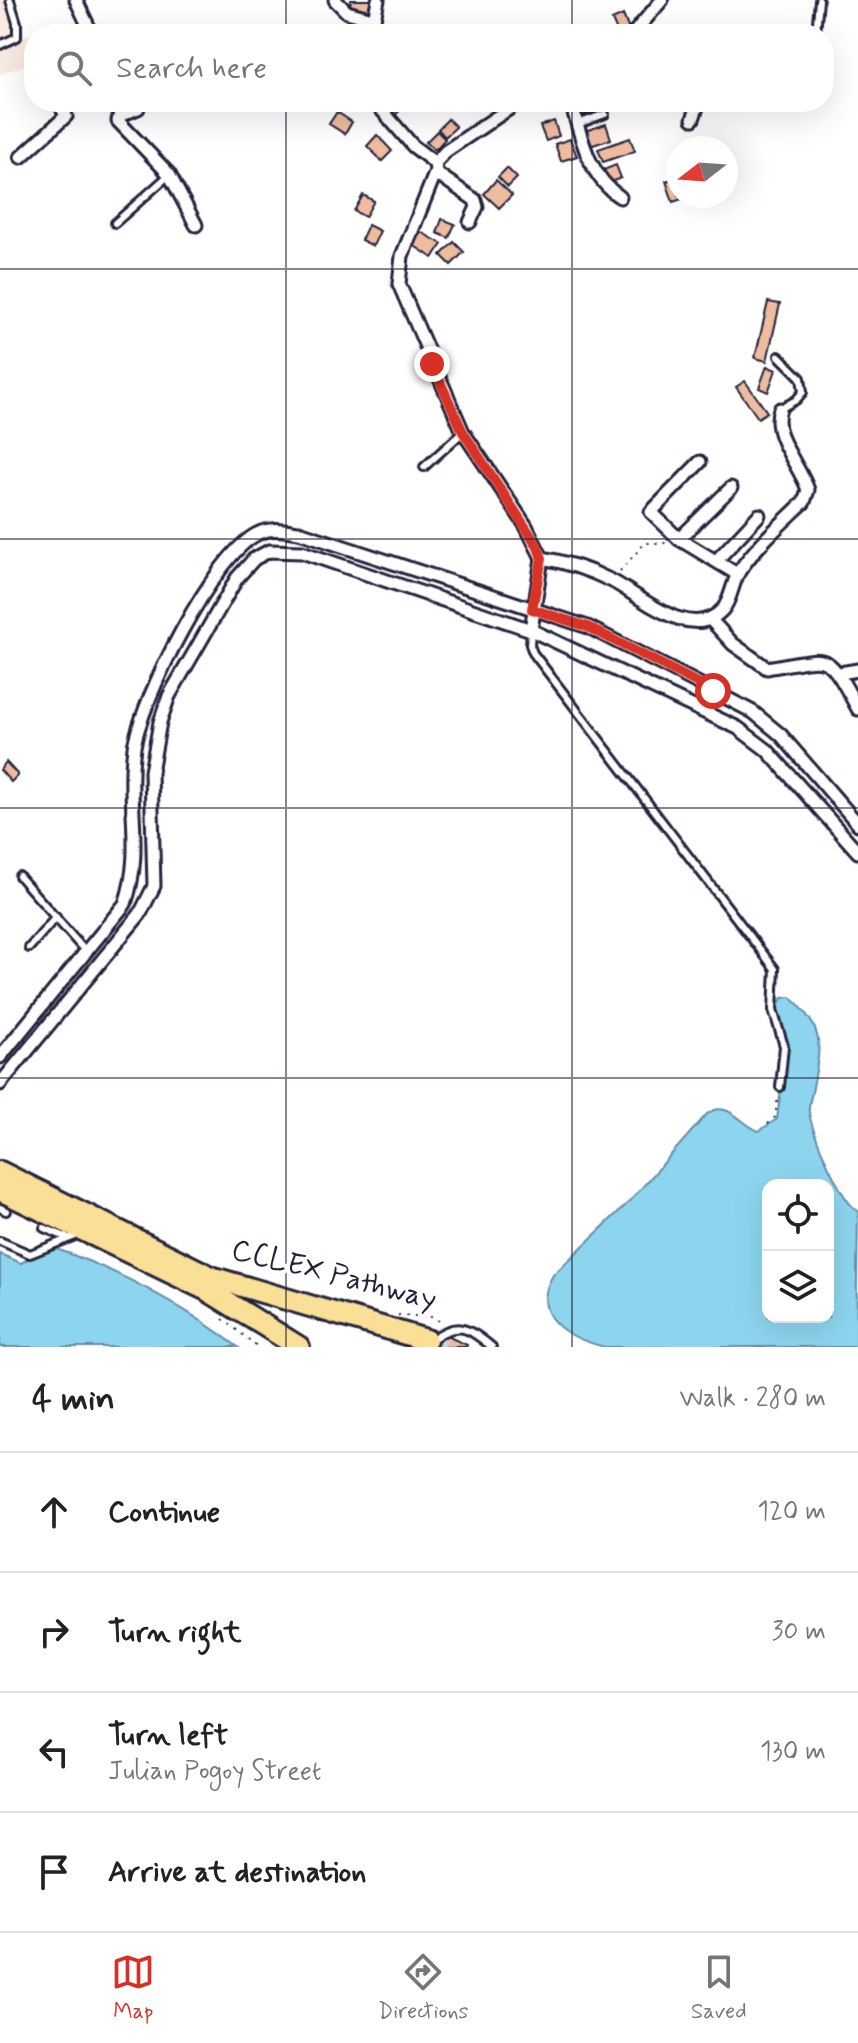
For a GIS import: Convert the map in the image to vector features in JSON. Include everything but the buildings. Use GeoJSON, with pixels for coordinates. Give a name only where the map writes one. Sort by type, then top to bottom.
{"type":"FeatureCollection","features":[{"type":"Feature","properties":{"kind":"highway"},"geometry":{"type":"LineString","coordinates":[[0,1172],[211,1277],[428,1340]]}},
{"type":"Feature","properties":{"kind":"highway"},"geometry":{"type":"LineString","coordinates":[[0,1190],[78,1235],[207,1290],[299,1347]]}},
{"type":"Feature","properties":{"kind":"street"},"geometry":{"type":"LineString","coordinates":[[76,0],[87,24]]}},
{"type":"Feature","properties":{"kind":"street"},"geometry":{"type":"LineString","coordinates":[[335,0],[347,12],[373,19]]}},
{"type":"Feature","properties":{"kind":"street"},"geometry":{"type":"LineString","coordinates":[[372,24],[378,0]]}},
{"type":"Feature","properties":{"kind":"street"},"geometry":{"type":"LineString","coordinates":[[642,24],[662,0]]}},
{"type":"Feature","properties":{"kind":"street"},"geometry":{"type":"LineString","coordinates":[[21,157],[66,116],[64,112]]}},
{"type":"Feature","properties":{"kind":"street"},"geometry":{"type":"LineString","coordinates":[[128,112],[119,116],[118,121],[169,174],[196,225]]}},
{"type":"Feature","properties":{"kind":"street"},"geometry":{"type":"LineString","coordinates":[[384,112],[435,168],[475,200],[477,207],[470,222]]}},
{"type":"Feature","properties":{"kind":"street"},"geometry":{"type":"LineString","coordinates":[[504,112],[446,151],[435,168],[398,275],[406,305],[463,432],[526,526],[542,558],[531,630]]}},
{"type":"Feature","properties":{"kind":"street"},"geometry":{"type":"LineString","coordinates":[[574,112],[600,180],[620,197]]}},
{"type":"Feature","properties":{"kind":"street"},"geometry":{"type":"LineString","coordinates":[[693,119],[695,112]]}},
{"type":"Feature","properties":{"kind":"street"},"geometry":{"type":"LineString","coordinates":[[542,558],[565,561],[612,581],[680,619],[696,622],[710,619],[724,608],[737,574],[804,502],[808,490],[797,462],[781,438],[776,420],[780,409]]}},
{"type":"Feature","properties":{"kind":"street"},"geometry":{"type":"LineString","coordinates":[[700,462],[651,509],[655,520],[679,539],[737,574]]}},
{"type":"Feature","properties":{"kind":"street"},"geometry":{"type":"LineString","coordinates":[[679,539],[731,488]]}},
{"type":"Feature","properties":{"kind":"street"},"geometry":{"type":"LineString","coordinates":[[716,561],[759,515]]}},
{"type":"Feature","properties":{"kind":"street"},"geometry":{"type":"LineString","coordinates":[[0,1057],[125,904],[135,876],[132,773],[139,723],[176,642],[226,562],[243,542],[260,532],[275,529],[299,532],[588,627],[753,712],[781,735],[858,824]]}},
{"type":"Feature","properties":{"kind":"street"},"geometry":{"type":"LineString","coordinates":[[1,1081],[140,914],[154,886],[151,772],[160,722],[169,696],[237,578],[254,559],[269,551],[302,552],[531,630],[738,728],[767,750],[858,852]]}},
{"type":"Feature","properties":{"kind":"street"},"geometry":{"type":"LineString","coordinates":[[710,619],[733,644],[767,668],[804,658],[818,660],[840,673],[858,709]]}},
{"type":"Feature","properties":{"kind":"street"},"geometry":{"type":"LineString","coordinates":[[840,673],[858,670]]}},
{"type":"Feature","properties":{"kind":"lane"},"geometry":{"type":"LineString","coordinates":[[0,45],[17,37],[17,23],[10,0]]}},
{"type":"Feature","properties":{"kind":"lane"},"geometry":{"type":"LineString","coordinates":[[817,24],[819,0]]}},
{"type":"Feature","properties":{"kind":"lane"},"geometry":{"type":"LineString","coordinates":[[578,124],[605,114]]}},
{"type":"Feature","properties":{"kind":"lane"},"geometry":{"type":"LineString","coordinates":[[115,223],[169,174]]}},
{"type":"Feature","properties":{"kind":"lane"},"geometry":{"type":"LineString","coordinates":[[779,356],[801,378],[803,392],[780,409]]}},
{"type":"Feature","properties":{"kind":"lane"},"geometry":{"type":"LineString","coordinates":[[424,467],[463,432]]}},
{"type":"Feature","properties":{"kind":"lane"},"geometry":{"type":"LineString","coordinates":[[531,630],[533,653],[775,969],[773,1010],[784,1046],[780,1087]]}},
{"type":"Feature","properties":{"kind":"lane"},"geometry":{"type":"LineString","coordinates":[[19,876],[85,951]]}},
{"type":"Feature","properties":{"kind":"lane"},"geometry":{"type":"LineString","coordinates":[[29,948],[56,917]]}},
{"type":"Feature","properties":{"kind":"lane"},"geometry":{"type":"LineString","coordinates":[[44,1228],[78,1235]]}},
{"type":"Feature","properties":{"kind":"lane"},"geometry":{"type":"LineString","coordinates":[[0,1241],[30,1254],[78,1235]]}},
{"type":"Feature","properties":{"kind":"lane"},"geometry":{"type":"LineString","coordinates":[[428,1340],[453,1327],[467,1330],[492,1347]]}},
{"type":"Feature","properties":{"kind":"path"},"geometry":{"type":"LineString","coordinates":[[612,581],[645,543],[663,546],[679,539]]}},
{"type":"Feature","properties":{"kind":"path"},"geometry":{"type":"LineString","coordinates":[[768,1124],[775,1117],[780,1087]]}},
{"type":"Feature","properties":{"kind":"path"},"geometry":{"type":"LineString","coordinates":[[213,1312],[258,1347]]}},
{"type":"Feature","properties":{"kind":"path","name":"CCLEX Pathway"},"geometry":{"type":"LineString","coordinates":[[385,1314],[431,1317],[453,1327]]}},
{"type":"Feature","properties":{"kind":"shaded area"},"geometry":{"type":"Polygon","coordinates":[[[0,0],[8,0],[24,36],[24,66],[0,74],[0,0]]]}},
{"type":"Feature","properties":{"kind":"water"},"geometry":{"type":"Polygon","coordinates":[[[791,997],[810,1019],[818,1038],[816,1072],[809,1106],[811,1121],[836,1181],[858,1211],[856,1347],[605,1347],[566,1331],[549,1314],[545,1303],[553,1275],[631,1200],[707,1114],[721,1109],[728,1111],[759,1131],[777,1119],[787,1045],[775,1011],[782,998],[791,997]]]}},
{"type":"Feature","properties":{"kind":"water"},"geometry":{"type":"Polygon","coordinates":[[[48,1246],[98,1265],[147,1289],[194,1316],[238,1347],[0,1347],[0,1254],[21,1263],[48,1246]]]}},
{"type":"Feature","properties":{"kind":"tunnel"},"geometry":{"type":"LineString","coordinates":[[426,1340],[446,1347]]}},
{"type":"Feature","properties":{"kind":"route"},"geometry":{"type":"LineString","coordinates":[[432,364],[463,432],[537,545],[542,558],[532,609],[588,627],[713,691]]}}]}
